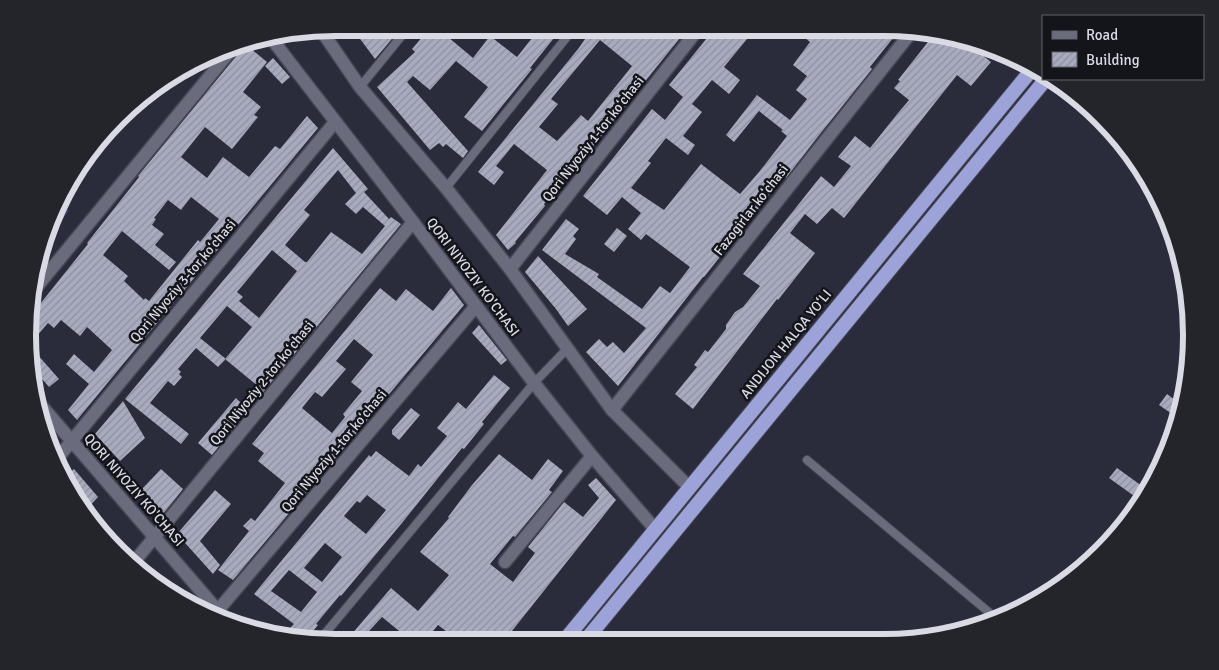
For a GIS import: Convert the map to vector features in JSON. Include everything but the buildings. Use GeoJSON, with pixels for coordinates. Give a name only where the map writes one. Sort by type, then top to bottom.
{"type":"FeatureCollection","features":[{"type":"Feature","properties":{"kind":"highway","name":"ANDIJON HALQA YO‘LI"},"geometry":{"type":"LineString","coordinates":[[570,634],[1029,74]]}},
{"type":"Feature","properties":{"kind":"highway"},"geometry":{"type":"LineString","coordinates":[[591,634],[1043,83]]}},
{"type":"Feature","properties":{"kind":"street"},"geometry":{"type":"LineString","coordinates":[[325,36],[360,87],[446,188],[510,269],[612,410],[689,487]]}},
{"type":"Feature","properties":{"kind":"street","name":"Qori Niyoziy 1-tor koʻchasi"},"geometry":{"type":"LineString","coordinates":[[510,269],[693,36]]}},
{"type":"Feature","properties":{"kind":"street","name":"Fazogirlar koʻchasi"},"geometry":{"type":"LineString","coordinates":[[612,410],[907,37]]}},
{"type":"Feature","properties":{"kind":"street","name":"QORI NIYOZIY KO'CHASI"},"geometry":{"type":"LineString","coordinates":[[274,43],[534,383],[592,456],[655,529]]}},
{"type":"Feature","properties":{"kind":"street"},"geometry":{"type":"LineString","coordinates":[[41,281],[225,57]]}},
{"type":"Feature","properties":{"kind":"street","name":"Qori Niyoziy 3-tor koʻchasi"},"geometry":{"type":"LineString","coordinates":[[61,453],[334,122]]}},
{"type":"Feature","properties":{"kind":"street","name":"Qori Niyoziy 2-tor koʻchasi"},"geometry":{"type":"LineString","coordinates":[[137,559],[413,222]]}},
{"type":"Feature","properties":{"kind":"street","name":"Qori Niyoziy 1-tor koʻchasi"},"geometry":{"type":"LineString","coordinates":[[222,611],[476,306]]}},
{"type":"Feature","properties":{"kind":"street","name":"QORI NIYOZIY KO'CHASI"},"geometry":{"type":"LineString","coordinates":[[46,411],[213,607]]}},
{"type":"Feature","properties":{"kind":"street"},"geometry":{"type":"LineString","coordinates":[[506,562],[592,456]]}},
{"type":"Feature","properties":{"kind":"lane"},"geometry":{"type":"LineString","coordinates":[[360,87],[401,36]]}},
{"type":"Feature","properties":{"kind":"lane"},"geometry":{"type":"LineString","coordinates":[[446,188],[568,36]]}},
{"type":"Feature","properties":{"kind":"lane"},"geometry":{"type":"LineString","coordinates":[[325,634],[534,383],[567,349]]}},
{"type":"Feature","properties":{"kind":"lane"},"geometry":{"type":"LineString","coordinates":[[808,460],[989,614]]}},
{"type":"Feature","properties":{"kind":"shaded area"},"geometry":{"type":"Polygon","coordinates":[[[65,208],[69,211],[58,224],[65,208]]]}}]}
